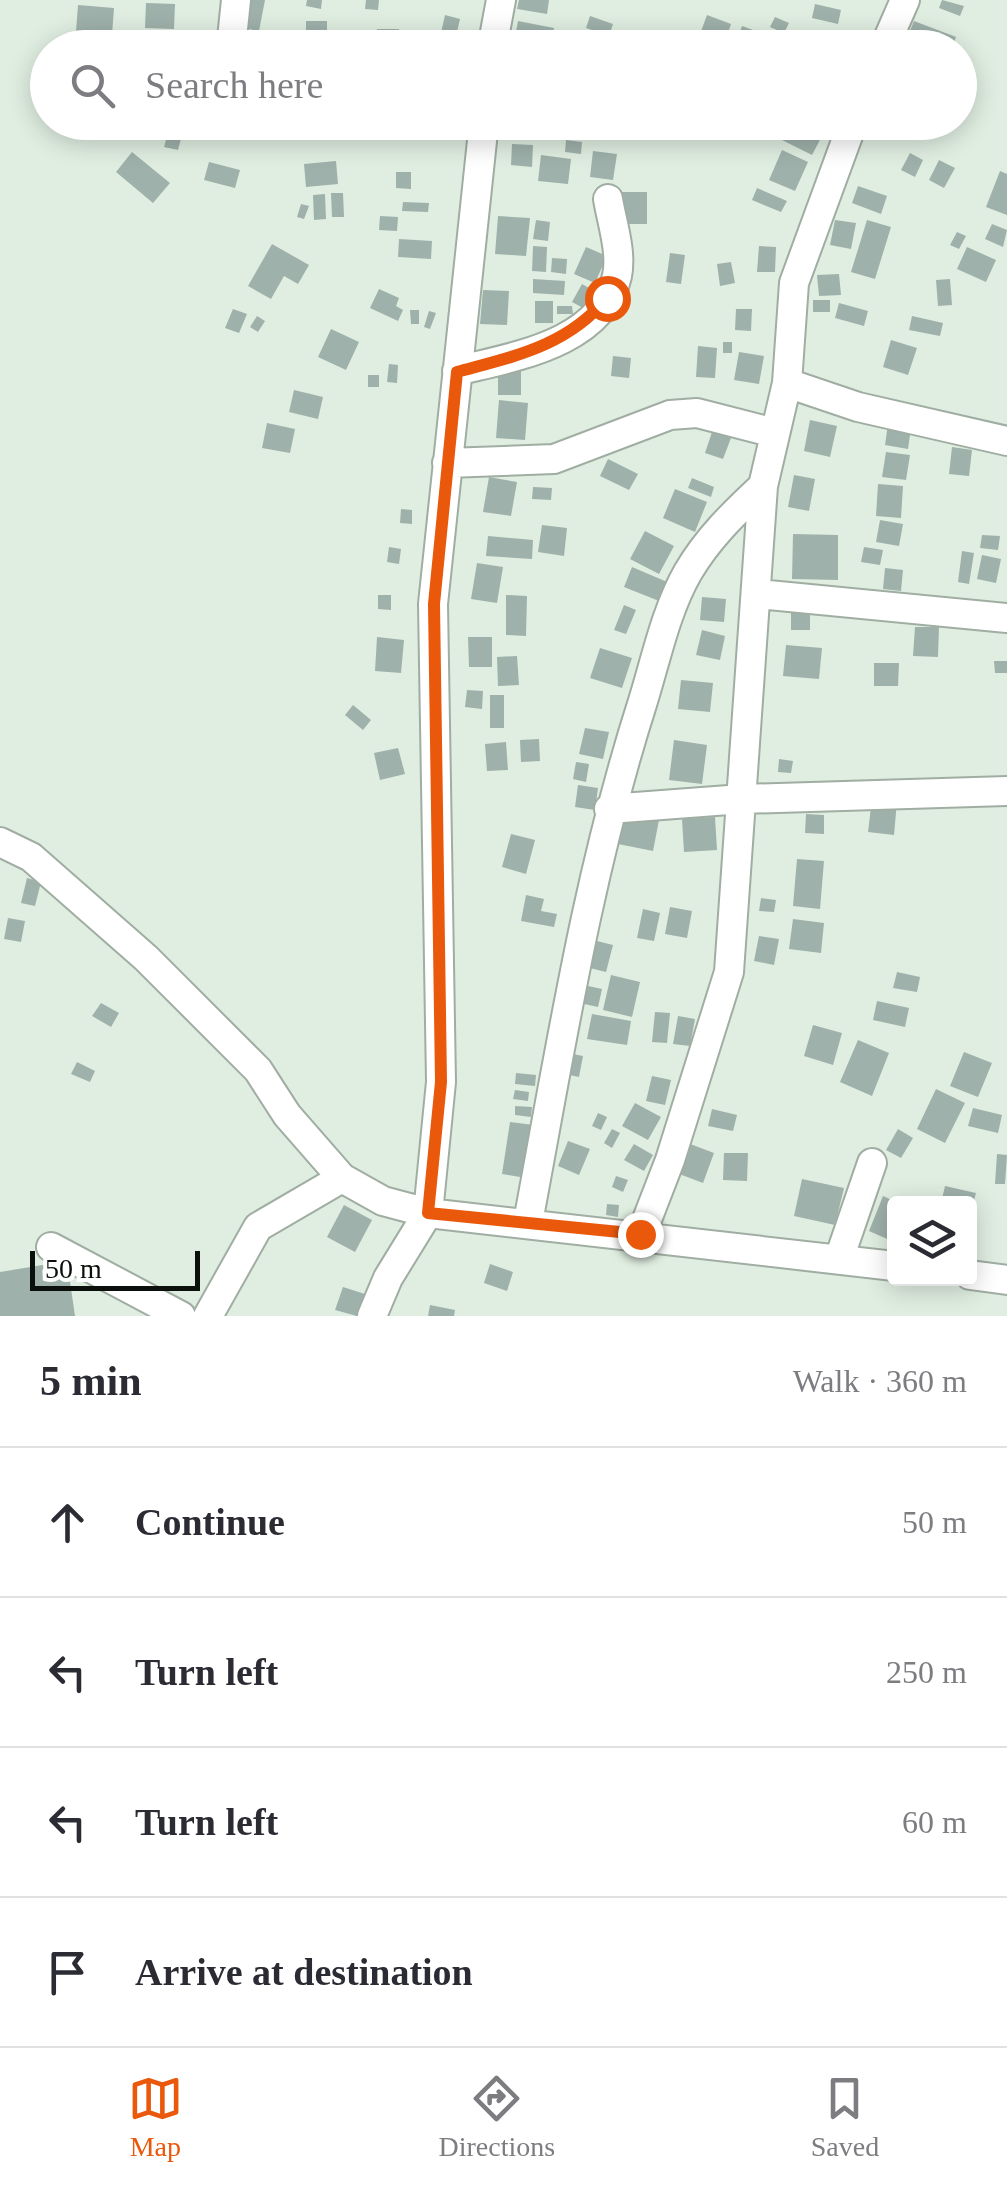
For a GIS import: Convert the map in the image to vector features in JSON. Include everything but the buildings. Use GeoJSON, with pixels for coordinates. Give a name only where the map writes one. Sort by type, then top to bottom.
{"type":"FeatureCollection","features":[{"type":"Feature","properties":{"kind":"street"},"geometry":{"type":"LineString","coordinates":[[232,30],[236,0]]}},
{"type":"Feature","properties":{"kind":"street"},"geometry":{"type":"LineString","coordinates":[[495,30],[501,0]]}},
{"type":"Feature","properties":{"kind":"street"},"geometry":{"type":"LineString","coordinates":[[892,30],[905,0]]}},
{"type":"Feature","properties":{"kind":"street"},"geometry":{"type":"LineString","coordinates":[[372,1316],[388,1278],[428,1213],[441,1082],[434,604],[482,140]]}},
{"type":"Feature","properties":{"kind":"street"},"geometry":{"type":"LineString","coordinates":[[640,1234],[670,1160],[729,972],[763,486],[787,384],[794,283],[846,140]]}},
{"type":"Feature","properties":{"kind":"street"},"geometry":{"type":"LineString","coordinates":[[457,372],[548,347],[588,321],[616,278],[618,256],[608,199]]}},
{"type":"Feature","properties":{"kind":"street"},"geometry":{"type":"LineString","coordinates":[[787,384],[858,407],[1007,440]]}},
{"type":"Feature","properties":{"kind":"street"},"geometry":{"type":"LineString","coordinates":[[448,463],[554,460],[670,414],[697,413],[775,433]]}},
{"type":"Feature","properties":{"kind":"street"},"geometry":{"type":"LineString","coordinates":[[528,1222],[566,998],[609,809],[686,574],[712,535],[763,486]]}},
{"type":"Feature","properties":{"kind":"street"},"geometry":{"type":"LineString","coordinates":[[758,594],[1007,618]]}},
{"type":"Feature","properties":{"kind":"street"},"geometry":{"type":"LineString","coordinates":[[609,809],[742,799],[1007,791]]}},
{"type":"Feature","properties":{"kind":"street"},"geometry":{"type":"LineString","coordinates":[[0,842],[30,857],[146,958],[258,1070],[287,1115],[342,1178],[384,1201],[428,1213],[640,1234],[887,1265]]}},
{"type":"Feature","properties":{"kind":"street"},"geometry":{"type":"LineString","coordinates":[[839,1259],[872,1163]]}},
{"type":"Feature","properties":{"kind":"street"},"geometry":{"type":"LineString","coordinates":[[208,1316],[258,1228],[342,1178]]}},
{"type":"Feature","properties":{"kind":"street"},"geometry":{"type":"LineString","coordinates":[[51,1246],[181,1316]]}},
{"type":"Feature","properties":{"kind":"street"},"geometry":{"type":"LineString","coordinates":[[977,1276],[1007,1280]]}},
{"type":"Feature","properties":{"kind":"route"},"geometry":{"type":"LineString","coordinates":[[607,298],[588,321],[548,347],[457,372],[434,604],[441,1082],[428,1213],[640,1234]]}}]}
